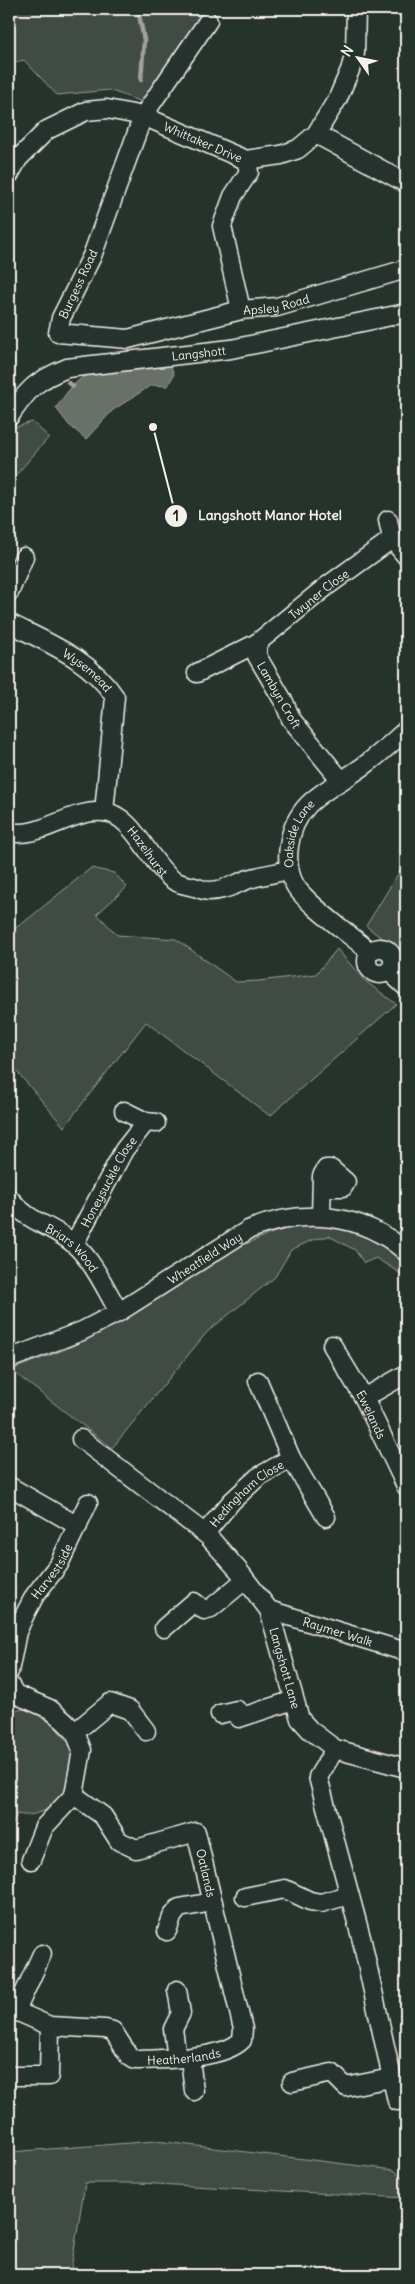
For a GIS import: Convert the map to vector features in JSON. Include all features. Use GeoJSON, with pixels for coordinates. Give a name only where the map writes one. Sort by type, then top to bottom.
{"type":"FeatureCollection","features":[{"type":"Feature","properties":{"kind":"street","name":"Whittaker Drive"},"geometry":{"type":"LineString","coordinates":[[9,175],[18,159],[46,130],[86,111],[108,108],[143,116],[246,160],[281,155],[298,150],[316,134],[338,98],[350,70],[355,53],[356,9]]}},
{"type":"Feature","properties":{"kind":"street"},"geometry":{"type":"LineString","coordinates":[[143,116],[208,21]]}},
{"type":"Feature","properties":{"kind":"street","name":"Burgess Road"},"geometry":{"type":"LineString","coordinates":[[143,116],[92,256],[61,318],[58,332],[128,339],[241,310]]}},
{"type":"Feature","properties":{"kind":"street"},"geometry":{"type":"LineString","coordinates":[[316,134],[406,183]]}},
{"type":"Feature","properties":{"kind":"street","name":"Apsley Road"},"geometry":{"type":"LineString","coordinates":[[246,160],[249,172],[233,196],[222,226],[241,310],[277,307],[406,269]]}},
{"type":"Feature","properties":{"kind":"street","name":"Langshott"},"geometry":{"type":"LineString","coordinates":[[9,417],[32,385],[66,368],[231,349],[406,313]]}},
{"type":"Feature","properties":{"kind":"street"},"geometry":{"type":"LineString","coordinates":[[388,520],[392,539],[406,556]]}},
{"type":"Feature","properties":{"kind":"street","name":"Twyner Close"},"geometry":{"type":"LineString","coordinates":[[197,673],[257,650],[327,586],[392,539]]}},
{"type":"Feature","properties":{"kind":"street"},"geometry":{"type":"LineString","coordinates":[[9,593],[24,557]]}},
{"type":"Feature","properties":{"kind":"street","name":"Wysemead"},"geometry":{"type":"LineString","coordinates":[[9,623],[89,666],[115,697],[104,812]]}},
{"type":"Feature","properties":{"kind":"street","name":"Lambyn Croft"},"geometry":{"type":"LineString","coordinates":[[257,650],[284,702],[291,720],[340,779]]}},
{"type":"Feature","properties":{"kind":"street","name":"Oakside Lane"},"geometry":{"type":"LineString","coordinates":[[406,730],[368,763],[340,779],[303,809],[295,822],[287,860],[296,886],[308,900],[370,952],[367,958],[371,971],[384,974],[389,971],[406,987]]}},
{"type":"Feature","properties":{"kind":"street"},"geometry":{"type":"LineString","coordinates":[[9,832],[19,834],[44,828],[68,817],[104,812]]}},
{"type":"Feature","properties":{"kind":"street","name":"Hazelhurst"},"geometry":{"type":"LineString","coordinates":[[104,812],[115,815],[128,825],[151,858],[174,882],[208,891],[229,888],[248,880],[289,870]]}},
{"type":"Feature","properties":{"kind":"street","name":"Honeysuckle Close"},"geometry":{"type":"LineString","coordinates":[[74,1244],[124,1150],[151,1122],[124,1111]]}},
{"type":"Feature","properties":{"kind":"street"},"geometry":{"type":"LineString","coordinates":[[321,1215],[322,1187]]}},
{"type":"Feature","properties":{"kind":"street","name":"Briars Wood"},"geometry":{"type":"LineString","coordinates":[[9,1198],[20,1213],[38,1224],[58,1232],[85,1254],[119,1312]]}},
{"type":"Feature","properties":{"kind":"street","name":"Wheatfield Way"},"geometry":{"type":"LineString","coordinates":[[9,1359],[82,1331],[119,1312],[248,1230],[287,1217],[321,1215],[342,1219],[380,1234],[404,1247]]}},
{"type":"Feature","properties":{"kind":"street","name":"Ewelands"},"geometry":{"type":"LineString","coordinates":[[332,1345],[364,1398],[406,1486]]}},
{"type":"Feature","properties":{"kind":"street"},"geometry":{"type":"LineString","coordinates":[[364,1398],[406,1374]]}},
{"type":"Feature","properties":{"kind":"street","name":"Hedingham Close"},"geometry":{"type":"LineString","coordinates":[[258,1381],[290,1458],[326,1518]]}},
{"type":"Feature","properties":{"kind":"street","name":"Langshott Lane"},"geometry":{"type":"LineString","coordinates":[[81,1439],[205,1534],[245,1580],[269,1610],[300,1719],[310,1730],[335,1749]]}},
{"type":"Feature","properties":{"kind":"street","name":"Hedingham Close"},"geometry":{"type":"LineString","coordinates":[[205,1534],[232,1501],[258,1477],[290,1458]]}},
{"type":"Feature","properties":{"kind":"street"},"geometry":{"type":"LineString","coordinates":[[9,1486],[78,1526]]}},
{"type":"Feature","properties":{"kind":"street","name":"Harvestside"},"geometry":{"type":"LineString","coordinates":[[9,1672],[13,1630],[35,1595],[59,1564],[88,1503]]}},
{"type":"Feature","properties":{"kind":"street"},"geometry":{"type":"LineString","coordinates":[[164,1628],[194,1602],[204,1610],[211,1608],[245,1580]]}},
{"type":"Feature","properties":{"kind":"street","name":"Raymer Walk"},"geometry":{"type":"LineString","coordinates":[[269,1610],[406,1652]]}},
{"type":"Feature","properties":{"kind":"street"},"geometry":{"type":"LineString","coordinates":[[9,1684],[16,1694],[50,1709],[75,1732],[82,1750],[74,1795],[44,1827],[31,1860]]}},
{"type":"Feature","properties":{"kind":"street"},"geometry":{"type":"LineString","coordinates":[[220,1714],[237,1710],[239,1718],[294,1700]]}},
{"type":"Feature","properties":{"kind":"street"},"geometry":{"type":"LineString","coordinates":[[75,1732],[110,1702],[130,1710],[138,1718],[146,1732]]}},
{"type":"Feature","properties":{"kind":"street"},"geometry":{"type":"LineString","coordinates":[[397,2101],[362,1941],[318,1777],[335,1749],[406,1768]]}},
{"type":"Feature","properties":{"kind":"street","name":"Oatlands"},"geometry":{"type":"LineString","coordinates":[[74,1795],[103,1816],[119,1841],[136,1849],[196,1832],[243,2029]]}},
{"type":"Feature","properties":{"kind":"street"},"geometry":{"type":"LineString","coordinates":[[245,1897],[285,1889],[310,1901],[321,1903],[349,1895]]}},
{"type":"Feature","properties":{"kind":"street"},"geometry":{"type":"LineString","coordinates":[[167,1931],[172,1917],[179,1908],[213,1902]]}},
{"type":"Feature","properties":{"kind":"street"},"geometry":{"type":"LineString","coordinates":[[12,2009],[42,1954]]}},
{"type":"Feature","properties":{"kind":"street"},"geometry":{"type":"LineString","coordinates":[[177,1990],[181,2013],[173,2030],[194,2091]]}},
{"type":"Feature","properties":{"kind":"street","name":"Heatherlands"},"geometry":{"type":"LineString","coordinates":[[12,2009],[50,2026],[113,2031],[128,2056],[135,2060],[183,2058],[229,2050],[237,2046],[242,2040],[243,2029]]}},
{"type":"Feature","properties":{"kind":"street"},"geometry":{"type":"LineString","coordinates":[[9,2076],[48,2076],[50,2026]]}},
{"type":"Feature","properties":{"kind":"street"},"geometry":{"type":"LineString","coordinates":[[292,2082],[332,2074],[346,2087],[391,2078]]}},
{"type":"Feature","properties":{"kind":"shaded area"},"geometry":{"type":"Polygon","coordinates":[[[9,9],[213,9],[208,21],[150,105],[109,90],[57,95],[24,60],[9,64],[9,9]]]}},
{"type":"Feature","properties":{"kind":"shaded area"},"geometry":{"type":"Polygon","coordinates":[[[169,362],[174,374],[168,386],[152,385],[147,388],[113,410],[86,439],[69,425],[56,408],[72,386],[80,379],[94,372],[169,362]]]}},
{"type":"Feature","properties":{"kind":"shaded area"},"geometry":{"type":"Polygon","coordinates":[[[32,422],[49,437],[9,483],[9,434],[13,428],[32,422]]]}},
{"type":"Feature","properties":{"kind":"shaded area"},"geometry":{"type":"Polygon","coordinates":[[[406,861],[406,948],[403,945],[401,953],[366,926],[406,861]]]}},
{"type":"Feature","properties":{"kind":"shaded area"},"geometry":{"type":"Polygon","coordinates":[[[91,868],[114,873],[127,887],[97,914],[117,935],[176,939],[236,982],[316,974],[337,949],[364,980],[396,1004],[270,1116],[146,1022],[64,1127],[9,1062],[9,932],[23,923],[91,868]]]}},
{"type":"Feature","properties":{"kind":"shaded area"},"geometry":{"type":"Polygon","coordinates":[[[294,1224],[339,1227],[372,1237],[389,1246],[406,1262],[406,1277],[376,1258],[364,1263],[355,1250],[329,1236],[312,1240],[291,1250],[275,1277],[207,1332],[112,1448],[11,1370],[66,1349],[116,1324],[236,1248],[294,1224]]]}},
{"type":"Feature","properties":{"kind":"shaded area"},"geometry":{"type":"Polygon","coordinates":[[[28,1709],[53,1724],[74,1749],[71,1769],[66,1788],[58,1800],[39,1813],[31,1815],[17,1814],[9,1833],[9,1716],[13,1710],[28,1709]]]}},
{"type":"Feature","properties":{"kind":"shaded area"},"geometry":{"type":"Polygon","coordinates":[[[156,2141],[394,2170],[406,2181],[406,2198],[139,2183],[85,2183],[70,2275],[9,2275],[9,2152],[156,2141]]]}},
{"type":"Feature","properties":{"kind":"waterway"},"geometry":{"type":"LineString","coordinates":[[138,9],[144,40],[141,80]]}},
{"type":"Feature","properties":{"kind":"waterway"},"geometry":{"type":"LineString","coordinates":[[9,360],[13,362]]}},
{"type":"Feature","properties":{"kind":"waterway"},"geometry":{"type":"LineString","coordinates":[[68,383],[73,386]]}},
{"type":"Feature","properties":{"kind":"place","name":"Langshott Manor Hotel"},"geometry":{"type":"Point","coordinates":[153,427]}}]}
